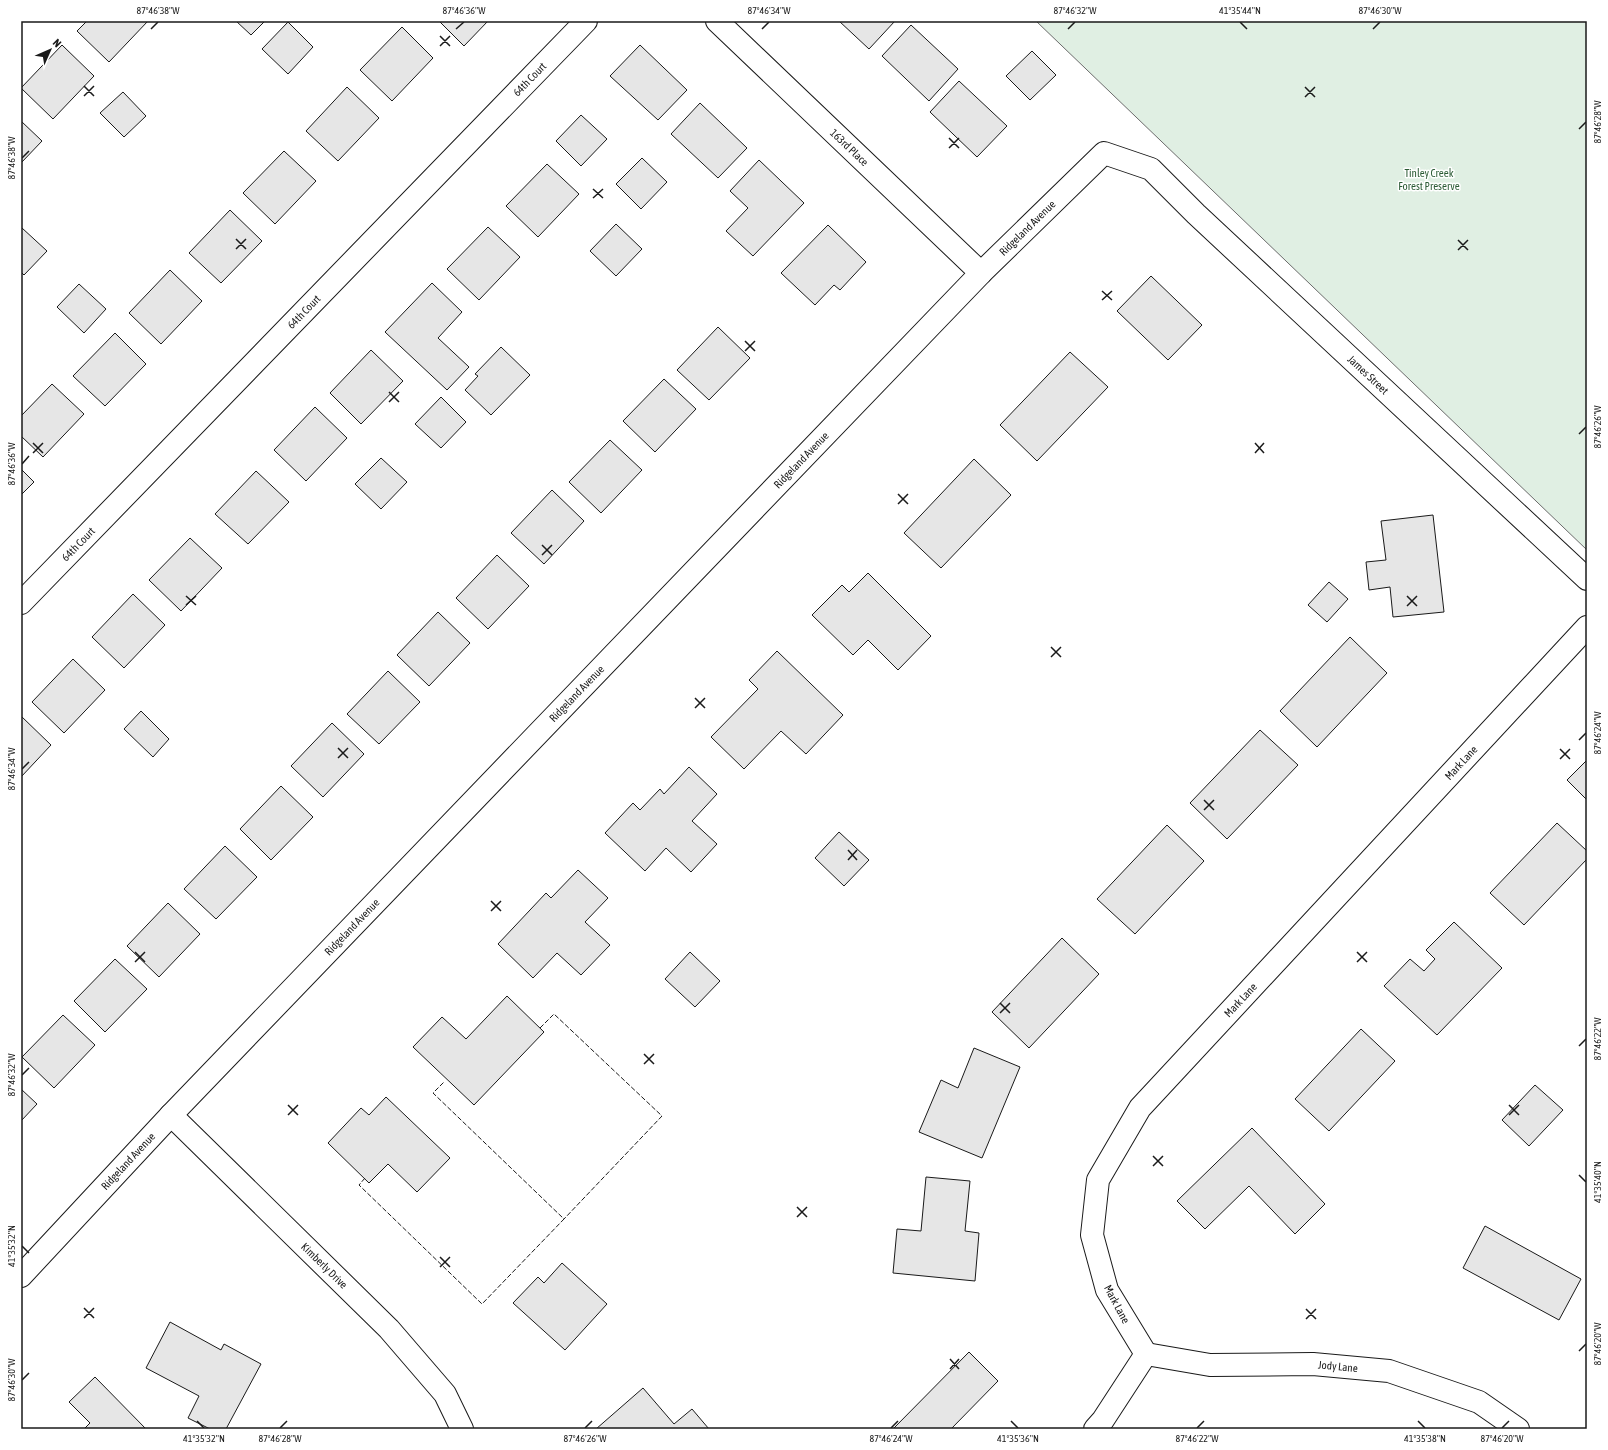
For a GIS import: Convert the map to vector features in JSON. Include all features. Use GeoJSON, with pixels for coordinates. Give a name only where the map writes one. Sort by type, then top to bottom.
{"type":"FeatureCollection","features":[{"type":"Feature","properties":{"kind":"street","name":"64th Court"},"geometry":{"type":"LineString","coordinates":[[21,603],[586,21]]}},
{"type":"Feature","properties":{"kind":"street","name":"163rd Place"},"geometry":{"type":"LineString","coordinates":[[717,21],[982,273]]}},
{"type":"Feature","properties":{"kind":"street","name":"Ridgeland Avenue"},"geometry":{"type":"LineString","coordinates":[[21,1276],[171,1115],[982,273],[1104,153],[1151,169]]}},
{"type":"Feature","properties":{"kind":"street","name":"James Street"},"geometry":{"type":"LineString","coordinates":[[1151,169],[1196,214],[1587,579]]}},
{"type":"Feature","properties":{"kind":"street","name":"Mark Lane"},"geometry":{"type":"LineString","coordinates":[[1146,1354],[1107,1290],[1092,1235],[1098,1180],[1140,1108],[1587,627]]}},
{"type":"Feature","properties":{"kind":"street","name":"Kimberly Drive"},"geometry":{"type":"LineString","coordinates":[[171,1115],[389,1329],[445,1394],[462,1429]]}},
{"type":"Feature","properties":{"kind":"street"},"geometry":{"type":"LineString","coordinates":[[1095,1429],[1103,1420],[1146,1354]]}},
{"type":"Feature","properties":{"kind":"street","name":"Jody Lane"},"geometry":{"type":"LineString","coordinates":[[1146,1354],[1210,1365],[1313,1364],[1389,1371],[1478,1402],[1518,1429]]}},
{"type":"Feature","properties":{"kind":"green space","name":"Tinley Creek Forest Preserve"},"geometry":{"type":"Polygon","coordinates":[[[1036,21],[1587,21],[1587,550],[1036,21]]]}},
{"type":"Feature","properties":{"kind":"building"},"geometry":{"type":"Polygon","coordinates":[[[87,21],[148,21],[109,62],[77,31],[87,21]]]}},
{"type":"Feature","properties":{"kind":"building"},"geometry":{"type":"Polygon","coordinates":[[[236,21],[265,21],[251,35],[236,21]]]}},
{"type":"Feature","properties":{"kind":"building"},"geometry":{"type":"Polygon","coordinates":[[[439,21],[488,21],[464,46],[439,21]]]}},
{"type":"Feature","properties":{"kind":"building"},"geometry":{"type":"Polygon","coordinates":[[[839,21],[895,21],[869,49],[839,21]]]}},
{"type":"Feature","properties":{"kind":"building"},"geometry":{"type":"Polygon","coordinates":[[[288,22],[313,47],[288,74],[262,49],[288,22]]]}},
{"type":"Feature","properties":{"kind":"building"},"geometry":{"type":"Polygon","coordinates":[[[911,25],[958,69],[929,101],[882,56],[911,25]]]}},
{"type":"Feature","properties":{"kind":"building"},"geometry":{"type":"Polygon","coordinates":[[[402,27],[433,58],[392,101],[360,70],[402,27]]]}},
{"type":"Feature","properties":{"kind":"building"},"geometry":{"type":"Polygon","coordinates":[[[62,45],[94,76],[53,119],[21,88],[62,45]]]}},
{"type":"Feature","properties":{"kind":"building"},"geometry":{"type":"Polygon","coordinates":[[[640,45],[687,90],[658,120],[610,76],[640,45]]]}},
{"type":"Feature","properties":{"kind":"building"},"geometry":{"type":"Polygon","coordinates":[[[1032,51],[1056,75],[1030,100],[1006,76],[1032,51]]]}},
{"type":"Feature","properties":{"kind":"building"},"geometry":{"type":"Polygon","coordinates":[[[959,81],[1007,126],[977,157],[930,112],[959,81]]]}},
{"type":"Feature","properties":{"kind":"building"},"geometry":{"type":"Polygon","coordinates":[[[347,87],[379,118],[338,161],[306,131],[347,87]]]}},
{"type":"Feature","properties":{"kind":"building"},"geometry":{"type":"Polygon","coordinates":[[[123,92],[146,116],[124,137],[100,113],[123,92]]]}},
{"type":"Feature","properties":{"kind":"building"},"geometry":{"type":"Polygon","coordinates":[[[700,103],[747,148],[718,178],[671,134],[700,103]]]}},
{"type":"Feature","properties":{"kind":"building"},"geometry":{"type":"Polygon","coordinates":[[[581,115],[607,139],[581,166],[556,141],[581,115]]]}},
{"type":"Feature","properties":{"kind":"building"},"geometry":{"type":"Polygon","coordinates":[[[21,121],[42,141],[21,163],[21,121]]]}},
{"type":"Feature","properties":{"kind":"building"},"geometry":{"type":"Polygon","coordinates":[[[284,151],[316,181],[275,224],[243,193],[284,151]]]}},
{"type":"Feature","properties":{"kind":"building"},"geometry":{"type":"Polygon","coordinates":[[[642,158],[667,182],[641,209],[616,184],[642,158]]]}},
{"type":"Feature","properties":{"kind":"building"},"geometry":{"type":"Polygon","coordinates":[[[759,160],[804,203],[753,256],[726,231],[748,208],[730,191],[759,160]]]}},
{"type":"Feature","properties":{"kind":"building"},"geometry":{"type":"Polygon","coordinates":[[[547,164],[579,194],[538,237],[506,206],[547,164]]]}},
{"type":"Feature","properties":{"kind":"building"},"geometry":{"type":"Polygon","coordinates":[[[230,210],[262,241],[221,283],[189,253],[230,210]]]}},
{"type":"Feature","properties":{"kind":"building"},"geometry":{"type":"Polygon","coordinates":[[[616,224],[642,249],[616,276],[590,251],[616,224]]]}},
{"type":"Feature","properties":{"kind":"building"},"geometry":{"type":"Polygon","coordinates":[[[828,225],[866,262],[840,290],[834,285],[815,305],[781,273],[828,225]]]}},
{"type":"Feature","properties":{"kind":"building"},"geometry":{"type":"Polygon","coordinates":[[[488,227],[520,257],[479,300],[447,269],[488,227]]]}},
{"type":"Feature","properties":{"kind":"building"},"geometry":{"type":"Polygon","coordinates":[[[22,228],[47,251],[24,275],[21,272],[22,228]]]}},
{"type":"Feature","properties":{"kind":"building"},"geometry":{"type":"Polygon","coordinates":[[[170,270],[202,301],[161,344],[129,313],[170,270]]]}},
{"type":"Feature","properties":{"kind":"building"},"geometry":{"type":"Polygon","coordinates":[[[1151,276],[1202,325],[1168,360],[1117,311],[1151,276]]]}},
{"type":"Feature","properties":{"kind":"building"},"geometry":{"type":"Polygon","coordinates":[[[432,283],[462,312],[438,338],[469,367],[447,390],[385,332],[432,283]]]}},
{"type":"Feature","properties":{"kind":"building"},"geometry":{"type":"Polygon","coordinates":[[[79,284],[106,309],[84,333],[57,307],[79,284]]]}},
{"type":"Feature","properties":{"kind":"building"},"geometry":{"type":"Polygon","coordinates":[[[718,327],[750,358],[709,400],[677,370],[718,327]]]}},
{"type":"Feature","properties":{"kind":"building"},"geometry":{"type":"Polygon","coordinates":[[[115,333],[146,364],[105,406],[73,376],[115,333]]]}},
{"type":"Feature","properties":{"kind":"building"},"geometry":{"type":"Polygon","coordinates":[[[501,347],[530,375],[491,415],[465,390],[478,376],[475,374],[501,347]]]}},
{"type":"Feature","properties":{"kind":"building"},"geometry":{"type":"Polygon","coordinates":[[[371,350],[403,381],[361,424],[330,393],[371,350]]]}},
{"type":"Feature","properties":{"kind":"building"},"geometry":{"type":"Polygon","coordinates":[[[1070,352],[1108,387],[1037,461],[1000,425],[1070,352]]]}},
{"type":"Feature","properties":{"kind":"building"},"geometry":{"type":"Polygon","coordinates":[[[664,379],[696,409],[655,452],[623,421],[664,379]]]}},
{"type":"Feature","properties":{"kind":"building"},"geometry":{"type":"Polygon","coordinates":[[[52,384],[84,414],[43,457],[21,436],[21,416],[52,384]]]}},
{"type":"Feature","properties":{"kind":"building"},"geometry":{"type":"Polygon","coordinates":[[[441,397],[466,422],[441,448],[415,424],[441,397]]]}},
{"type":"Feature","properties":{"kind":"building"},"geometry":{"type":"Polygon","coordinates":[[[315,407],[347,438],[306,481],[274,450],[315,407]]]}},
{"type":"Feature","properties":{"kind":"building"},"geometry":{"type":"Polygon","coordinates":[[[610,440],[642,470],[601,513],[569,482],[610,440]]]}},
{"type":"Feature","properties":{"kind":"building"},"geometry":{"type":"Polygon","coordinates":[[[381,458],[407,482],[381,509],[355,484],[381,458]]]}},
{"type":"Feature","properties":{"kind":"building"},"geometry":{"type":"Polygon","coordinates":[[[974,459],[1011,495],[941,568],[904,533],[974,459]]]}},
{"type":"Feature","properties":{"kind":"building"},"geometry":{"type":"Polygon","coordinates":[[[21,469],[34,482],[21,495],[21,469]]]}},
{"type":"Feature","properties":{"kind":"building"},"geometry":{"type":"Polygon","coordinates":[[[256,471],[289,502],[248,544],[215,514],[256,471]]]}},
{"type":"Feature","properties":{"kind":"building"},"geometry":{"type":"Polygon","coordinates":[[[552,490],[584,521],[544,564],[511,533],[552,490]]]}},
{"type":"Feature","properties":{"kind":"building"},"geometry":{"type":"Polygon","coordinates":[[[1433,515],[1444,612],[1393,617],[1390,587],[1369,590],[1366,562],[1386,560],[1381,521],[1433,515]]]}},
{"type":"Feature","properties":{"kind":"building"},"geometry":{"type":"Polygon","coordinates":[[[190,538],[222,568],[181,611],[149,580],[190,538]]]}},
{"type":"Feature","properties":{"kind":"building"},"geometry":{"type":"Polygon","coordinates":[[[497,555],[529,586],[488,629],[456,598],[497,555]]]}},
{"type":"Feature","properties":{"kind":"building"},"geometry":{"type":"Polygon","coordinates":[[[868,573],[931,636],[898,670],[868,640],[853,655],[812,615],[842,585],[849,592],[868,573]]]}},
{"type":"Feature","properties":{"kind":"building"},"geometry":{"type":"Polygon","coordinates":[[[1329,582],[1348,599],[1327,622],[1308,605],[1329,582]]]}},
{"type":"Feature","properties":{"kind":"building"},"geometry":{"type":"Polygon","coordinates":[[[133,594],[165,625],[124,668],[92,637],[133,594]]]}},
{"type":"Feature","properties":{"kind":"building"},"geometry":{"type":"Polygon","coordinates":[[[438,612],[470,643],[429,686],[397,655],[438,612]]]}},
{"type":"Feature","properties":{"kind":"building"},"geometry":{"type":"Polygon","coordinates":[[[1350,637],[1387,673],[1317,747],[1280,711],[1350,637]]]}},
{"type":"Feature","properties":{"kind":"building"},"geometry":{"type":"Polygon","coordinates":[[[777,651],[843,715],[806,754],[781,731],[744,769],[711,737],[758,689],[749,680],[777,651]]]}},
{"type":"Feature","properties":{"kind":"building"},"geometry":{"type":"Polygon","coordinates":[[[73,659],[105,690],[64,733],[32,702],[73,659]]]}},
{"type":"Feature","properties":{"kind":"building"},"geometry":{"type":"Polygon","coordinates":[[[388,671],[420,702],[379,744],[347,714],[388,671]]]}},
{"type":"Feature","properties":{"kind":"building"},"geometry":{"type":"Polygon","coordinates":[[[141,711],[169,739],[153,757],[124,729],[141,711]]]}},
{"type":"Feature","properties":{"kind":"building"},"geometry":{"type":"Polygon","coordinates":[[[21,716],[51,745],[21,777],[21,716]]]}},
{"type":"Feature","properties":{"kind":"building"},"geometry":{"type":"Polygon","coordinates":[[[332,723],[364,754],[323,797],[291,766],[332,723]]]}},
{"type":"Feature","properties":{"kind":"building"},"geometry":{"type":"Polygon","coordinates":[[[1260,730],[1298,765],[1227,839],[1190,803],[1260,730]]]}},
{"type":"Feature","properties":{"kind":"building"},"geometry":{"type":"Polygon","coordinates":[[[1587,760],[1587,800],[1567,780],[1587,760]]]}},
{"type":"Feature","properties":{"kind":"building"},"geometry":{"type":"Polygon","coordinates":[[[689,767],[717,794],[692,821],[717,844],[691,872],[666,848],[645,871],[605,833],[633,803],[640,810],[660,789],[664,794],[689,767]]]}},
{"type":"Feature","properties":{"kind":"building"},"geometry":{"type":"Polygon","coordinates":[[[281,786],[313,817],[271,860],[240,829],[281,786]]]}},
{"type":"Feature","properties":{"kind":"building"},"geometry":{"type":"Polygon","coordinates":[[[1557,823],[1587,851],[1587,859],[1524,925],[1490,893],[1557,823]]]}},
{"type":"Feature","properties":{"kind":"building"},"geometry":{"type":"Polygon","coordinates":[[[1167,825],[1204,861],[1135,934],[1097,899],[1167,825]]]}},
{"type":"Feature","properties":{"kind":"building"},"geometry":{"type":"Polygon","coordinates":[[[839,832],[869,860],[844,886],[815,858],[839,832]]]}},
{"type":"Feature","properties":{"kind":"building"},"geometry":{"type":"Polygon","coordinates":[[[225,846],[257,877],[216,919],[184,889],[225,846]]]}},
{"type":"Feature","properties":{"kind":"building"},"geometry":{"type":"Polygon","coordinates":[[[578,870],[608,898],[585,922],[610,945],[581,975],[557,953],[533,978],[498,944],[546,893],[551,898],[578,870]]]}},
{"type":"Feature","properties":{"kind":"building"},"geometry":{"type":"Polygon","coordinates":[[[168,903],[200,934],[159,977],[127,946],[168,903]]]}},
{"type":"Feature","properties":{"kind":"building"},"geometry":{"type":"Polygon","coordinates":[[[1454,922],[1502,968],[1437,1035],[1384,986],[1410,959],[1424,971],[1435,959],[1426,950],[1454,922]]]}},
{"type":"Feature","properties":{"kind":"building"},"geometry":{"type":"Polygon","coordinates":[[[1062,938],[1099,974],[1029,1048],[992,1012],[1062,938]]]}},
{"type":"Feature","properties":{"kind":"building"},"geometry":{"type":"Polygon","coordinates":[[[690,952],[720,981],[695,1007],[665,979],[690,952]]]}},
{"type":"Feature","properties":{"kind":"building"},"geometry":{"type":"Polygon","coordinates":[[[115,959],[147,989],[105,1032],[74,1001],[115,959]]]}},
{"type":"Feature","properties":{"kind":"building"},"geometry":{"type":"Polygon","coordinates":[[[507,996],[544,1032],[474,1105],[413,1047],[442,1017],[466,1039],[507,996]]]}},
{"type":"Feature","properties":{"kind":"building"},"geometry":{"type":"Polygon","coordinates":[[[63,1015],[95,1045],[54,1088],[22,1057],[63,1015]]]}},
{"type":"Feature","properties":{"kind":"building"},"geometry":{"type":"Polygon","coordinates":[[[1361,1029],[1395,1061],[1329,1131],[1295,1099],[1361,1029]]]}},
{"type":"Feature","properties":{"kind":"building"},"geometry":{"type":"Polygon","coordinates":[[[974,1048],[1020,1067],[982,1158],[919,1132],[941,1080],[958,1088],[974,1048]]]}},
{"type":"Feature","properties":{"kind":"building"},"geometry":{"type":"Polygon","coordinates":[[[1535,1085],[1563,1110],[1529,1146],[1502,1120],[1535,1085]]]}},
{"type":"Feature","properties":{"kind":"building"},"geometry":{"type":"Polygon","coordinates":[[[21,1089],[37,1104],[21,1121],[21,1089]]]}},
{"type":"Feature","properties":{"kind":"building"},"geometry":{"type":"Polygon","coordinates":[[[386,1097],[450,1158],[417,1192],[388,1164],[369,1183],[328,1143],[361,1108],[369,1115],[386,1097]]]}},
{"type":"Feature","properties":{"kind":"building"},"geometry":{"type":"Polygon","coordinates":[[[1252,1128],[1325,1204],[1295,1234],[1249,1186],[1205,1229],[1177,1201],[1252,1128]]]}},
{"type":"Feature","properties":{"kind":"building"},"geometry":{"type":"Polygon","coordinates":[[[926,1177],[970,1181],[965,1231],[979,1233],[975,1281],[893,1273],[897,1229],[921,1231],[926,1177]]]}},
{"type":"Feature","properties":{"kind":"building"},"geometry":{"type":"Polygon","coordinates":[[[1485,1226],[1581,1279],[1559,1320],[1463,1268],[1485,1226]]]}},
{"type":"Feature","properties":{"kind":"building"},"geometry":{"type":"Polygon","coordinates":[[[562,1263],[607,1304],[565,1350],[513,1303],[538,1277],[544,1283],[562,1263]]]}},
{"type":"Feature","properties":{"kind":"building"},"geometry":{"type":"Polygon","coordinates":[[[170,1322],[221,1350],[224,1344],[261,1364],[226,1429],[210,1429],[188,1418],[199,1396],[146,1368],[170,1322]]]}},
{"type":"Feature","properties":{"kind":"building"},"geometry":{"type":"Polygon","coordinates":[[[969,1352],[998,1381],[951,1429],[893,1429],[969,1352]]]}},
{"type":"Feature","properties":{"kind":"building"},"geometry":{"type":"Polygon","coordinates":[[[95,1377],[146,1429],[84,1429],[90,1423],[69,1402],[95,1377]]]}},
{"type":"Feature","properties":{"kind":"building"},"geometry":{"type":"Polygon","coordinates":[[[643,1388],[674,1424],[692,1409],[709,1429],[596,1429],[643,1388]]]}},
{"type":"Feature","properties":{"kind":"fence"},"geometry":{"type":"LineString","coordinates":[[540,1028],[554,1014],[662,1116],[564,1219]]}},
{"type":"Feature","properties":{"kind":"fence"},"geometry":{"type":"LineString","coordinates":[[365,1178],[359,1185],[482,1304],[564,1219],[433,1093],[444,1082]]}}]}
